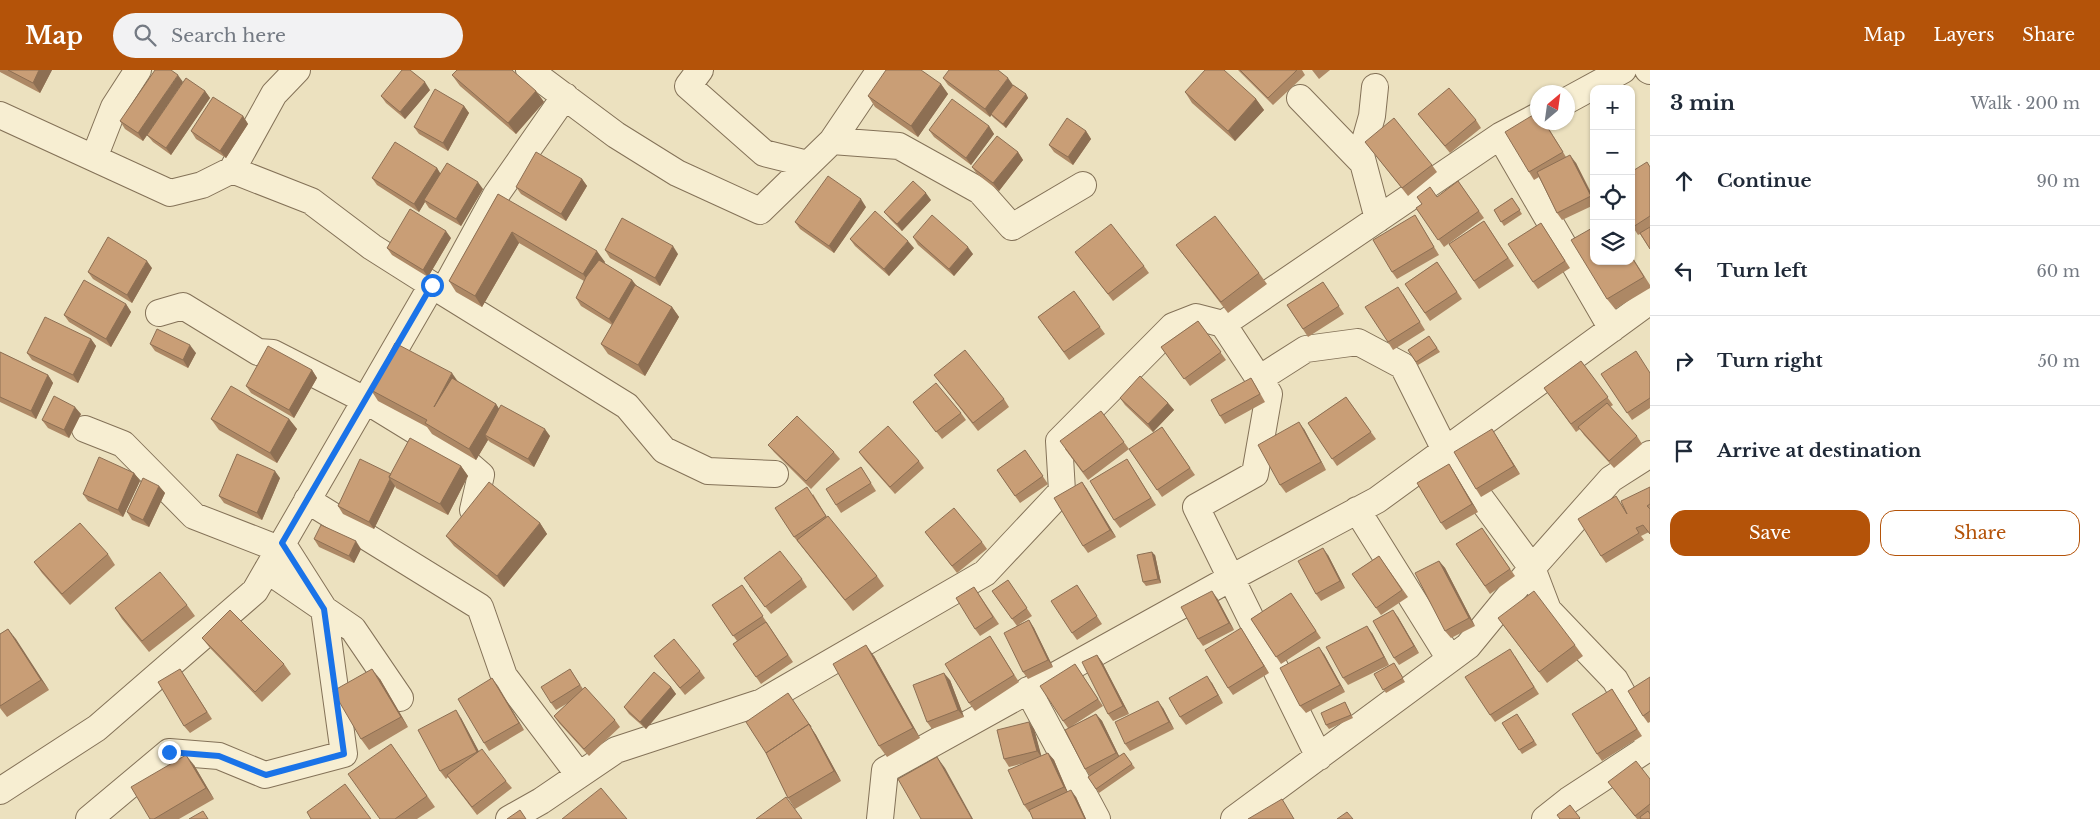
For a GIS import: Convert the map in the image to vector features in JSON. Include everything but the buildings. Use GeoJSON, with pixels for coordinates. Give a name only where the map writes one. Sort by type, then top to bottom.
{"type":"FeatureCollection","features":[{"type":"Feature","properties":{"kind":"street"},"geometry":{"type":"LineString","coordinates":[[94,158],[114,107],[138,70]]}},
{"type":"Feature","properties":{"kind":"street"},"geometry":{"type":"LineString","coordinates":[[0,115],[170,193],[202,185],[232,170],[274,94],[297,70]]}},
{"type":"Feature","properties":{"kind":"street"},"geometry":{"type":"LineString","coordinates":[[529,70],[616,135],[677,173],[760,211],[832,141],[873,72]]}},
{"type":"Feature","properties":{"kind":"street"},"geometry":{"type":"LineString","coordinates":[[700,70],[688,86],[764,152],[808,164]]}},
{"type":"Feature","properties":{"kind":"street"},"geometry":{"type":"LineString","coordinates":[[1575,96],[1623,70]]}},
{"type":"Feature","properties":{"kind":"street"},"geometry":{"type":"LineString","coordinates":[[1375,87],[1372,116],[1361,155],[1378,218]]}},
{"type":"Feature","properties":{"kind":"street"},"geometry":{"type":"LineString","coordinates":[[0,791],[97,728],[255,591],[365,400],[496,195],[565,96]]}},
{"type":"Feature","properties":{"kind":"street"},"geometry":{"type":"LineString","coordinates":[[1300,98],[1362,162]]}},
{"type":"Feature","properties":{"kind":"street"},"geometry":{"type":"LineString","coordinates":[[1223,324],[1500,136],[1530,120]]}},
{"type":"Feature","properties":{"kind":"street"},"geometry":{"type":"LineString","coordinates":[[1500,136],[1612,328]]}},
{"type":"Feature","properties":{"kind":"street"},"geometry":{"type":"LineString","coordinates":[[832,141],[899,146],[980,190],[1012,227],[1082,185]]}},
{"type":"Feature","properties":{"kind":"street"},"geometry":{"type":"LineString","coordinates":[[232,170],[311,201],[372,247],[627,406],[664,450],[708,471],[775,474]]}},
{"type":"Feature","properties":{"kind":"street"},"geometry":{"type":"LineString","coordinates":[[880,819],[885,770],[1231,578],[1377,500],[1650,301]]}},
{"type":"Feature","properties":{"kind":"street"},"geometry":{"type":"LineString","coordinates":[[159,313],[183,306],[258,352],[274,353],[365,400],[466,462],[481,475],[473,510]]}},
{"type":"Feature","properties":{"kind":"street"},"geometry":{"type":"LineString","coordinates":[[509,819],[541,801],[616,750],[762,702],[985,573],[1062,492],[1059,441],[1173,326],[1196,317],[1223,324],[1269,394],[1255,474],[1196,507],[1319,757]]}},
{"type":"Feature","properties":{"kind":"street"},"geometry":{"type":"LineString","coordinates":[[1259,379],[1306,349],[1358,342],[1403,366],[1446,450],[1532,568],[1548,610],[1615,680],[1650,745],[1569,800],[1545,819]]}},
{"type":"Feature","properties":{"kind":"street"},"geometry":{"type":"LineString","coordinates":[[85,429],[123,444],[194,516],[276,554],[324,609],[353,629],[400,698]]}},
{"type":"Feature","properties":{"kind":"street"},"geometry":{"type":"LineString","coordinates":[[1234,819],[1468,646],[1532,568],[1611,479],[1650,454]]}},
{"type":"Feature","properties":{"kind":"street"},"geometry":{"type":"LineString","coordinates":[[307,500],[480,607],[504,676],[579,775]]}},
{"type":"Feature","properties":{"kind":"street"},"geometry":{"type":"LineString","coordinates":[[1357,510],[1450,659]]}},
{"type":"Feature","properties":{"kind":"street"},"geometry":{"type":"LineString","coordinates":[[89,819],[169,752],[219,756],[266,775],[344,754],[324,609]]}},
{"type":"Feature","properties":{"kind":"street"},"geometry":{"type":"LineString","coordinates":[[1028,690],[1097,819]]}},
{"type":"Feature","properties":{"kind":"route"},"geometry":{"type":"LineString","coordinates":[[169,752],[219,756],[266,775],[344,754],[324,609],[282,543],[432,285]]}}]}
